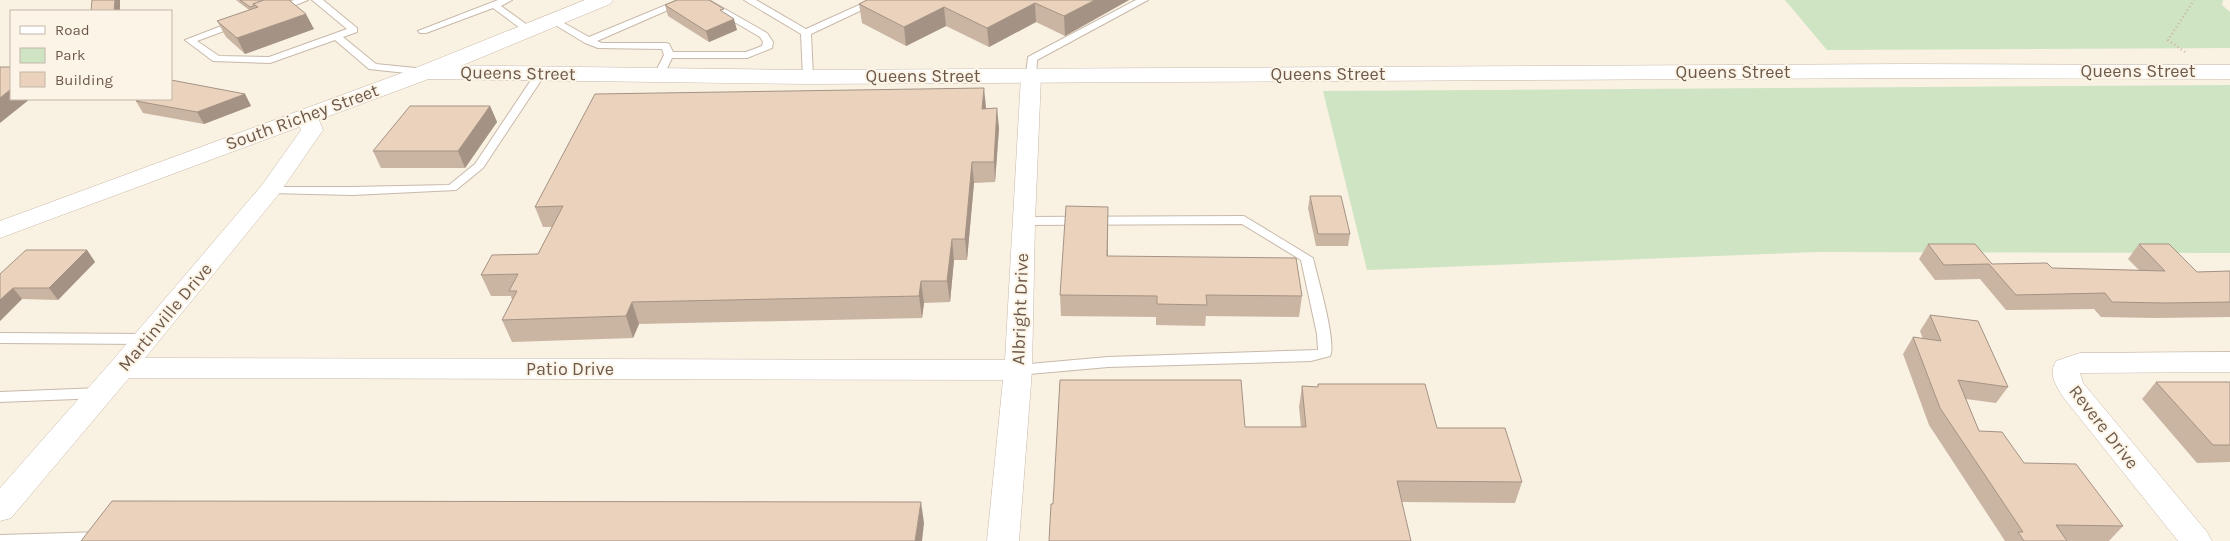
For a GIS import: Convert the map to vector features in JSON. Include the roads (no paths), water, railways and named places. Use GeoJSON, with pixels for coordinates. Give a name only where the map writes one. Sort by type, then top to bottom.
{"type":"FeatureCollection","features":[{"type":"Feature","properties":{"kind":"street","name":"South Richey Street"},"geometry":{"type":"LineString","coordinates":[[0,230],[426,72],[527,29],[603,0]]}},
{"type":"Feature","properties":{"kind":"street","name":"Queens Street"},"geometry":{"type":"LineString","coordinates":[[426,72],[808,77],[1896,71],[2230,72]]}},
{"type":"Feature","properties":{"kind":"street","name":"Albright Drive"},"geometry":{"type":"LineString","coordinates":[[1003,541],[1018,370],[1023,221],[1031,76]]}},
{"type":"Feature","properties":{"kind":"street","name":"Martinville Drive"},"geometry":{"type":"LineString","coordinates":[[0,509],[122,368],[270,190],[312,130],[307,115]]}},
{"type":"Feature","properties":{"kind":"street","name":"Revere Drive"},"geometry":{"type":"LineString","coordinates":[[2196,541],[2073,390],[2066,377],[2066,368],[2080,363],[2230,362]]}},
{"type":"Feature","properties":{"kind":"street","name":"Patio Drive"},"geometry":{"type":"LineString","coordinates":[[122,368],[1018,370]]}},
{"type":"Feature","properties":{"kind":"lane"},"geometry":{"type":"LineString","coordinates":[[266,13],[303,0]]}},
{"type":"Feature","properties":{"kind":"lane"},"geometry":{"type":"LineString","coordinates":[[247,20],[190,40],[217,59],[270,60],[354,30],[317,0]]}},
{"type":"Feature","properties":{"kind":"lane"},"geometry":{"type":"LineString","coordinates":[[423,31],[507,0]]}},
{"type":"Feature","properties":{"kind":"lane"},"geometry":{"type":"LineString","coordinates":[[588,41],[686,0]]}},
{"type":"Feature","properties":{"kind":"lane"},"geometry":{"type":"LineString","coordinates":[[669,55],[747,55],[767,48],[768,42],[764,35],[702,0]]}},
{"type":"Feature","properties":{"kind":"lane"},"geometry":{"type":"LineString","coordinates":[[749,0],[806,33]]}},
{"type":"Feature","properties":{"kind":"lane"},"geometry":{"type":"LineString","coordinates":[[806,33],[878,0]]}},
{"type":"Feature","properties":{"kind":"lane"},"geometry":{"type":"LineString","coordinates":[[1031,76],[1032,59],[1143,0]]}},
{"type":"Feature","properties":{"kind":"lane"},"geometry":{"type":"LineString","coordinates":[[494,4],[527,29]]}},
{"type":"Feature","properties":{"kind":"lane"},"geometry":{"type":"LineString","coordinates":[[552,20],[588,41],[601,46],[666,46],[669,55],[659,75]]}},
{"type":"Feature","properties":{"kind":"lane"},"geometry":{"type":"LineString","coordinates":[[806,33],[808,77]]}},
{"type":"Feature","properties":{"kind":"lane"},"geometry":{"type":"LineString","coordinates":[[336,36],[373,67],[426,72]]}},
{"type":"Feature","properties":{"kind":"lane"},"geometry":{"type":"LineString","coordinates":[[270,190],[352,191],[452,188],[479,166],[541,73]]}},
{"type":"Feature","properties":{"kind":"lane"},"geometry":{"type":"LineString","coordinates":[[1018,370],[1108,362],[1311,356],[1325,353],[1324,334],[1307,258],[1244,220],[1023,221]]}},
{"type":"Feature","properties":{"kind":"lane"},"geometry":{"type":"LineString","coordinates":[[1287,258],[1307,258]]}},
{"type":"Feature","properties":{"kind":"lane"},"geometry":{"type":"LineString","coordinates":[[0,338],[146,339]]}},
{"type":"Feature","properties":{"kind":"lane"},"geometry":{"type":"LineString","coordinates":[[0,396],[100,393]]}},
{"type":"Feature","properties":{"kind":"lane"},"geometry":{"type":"LineString","coordinates":[[0,541],[102,538],[100,541]]}}]}
